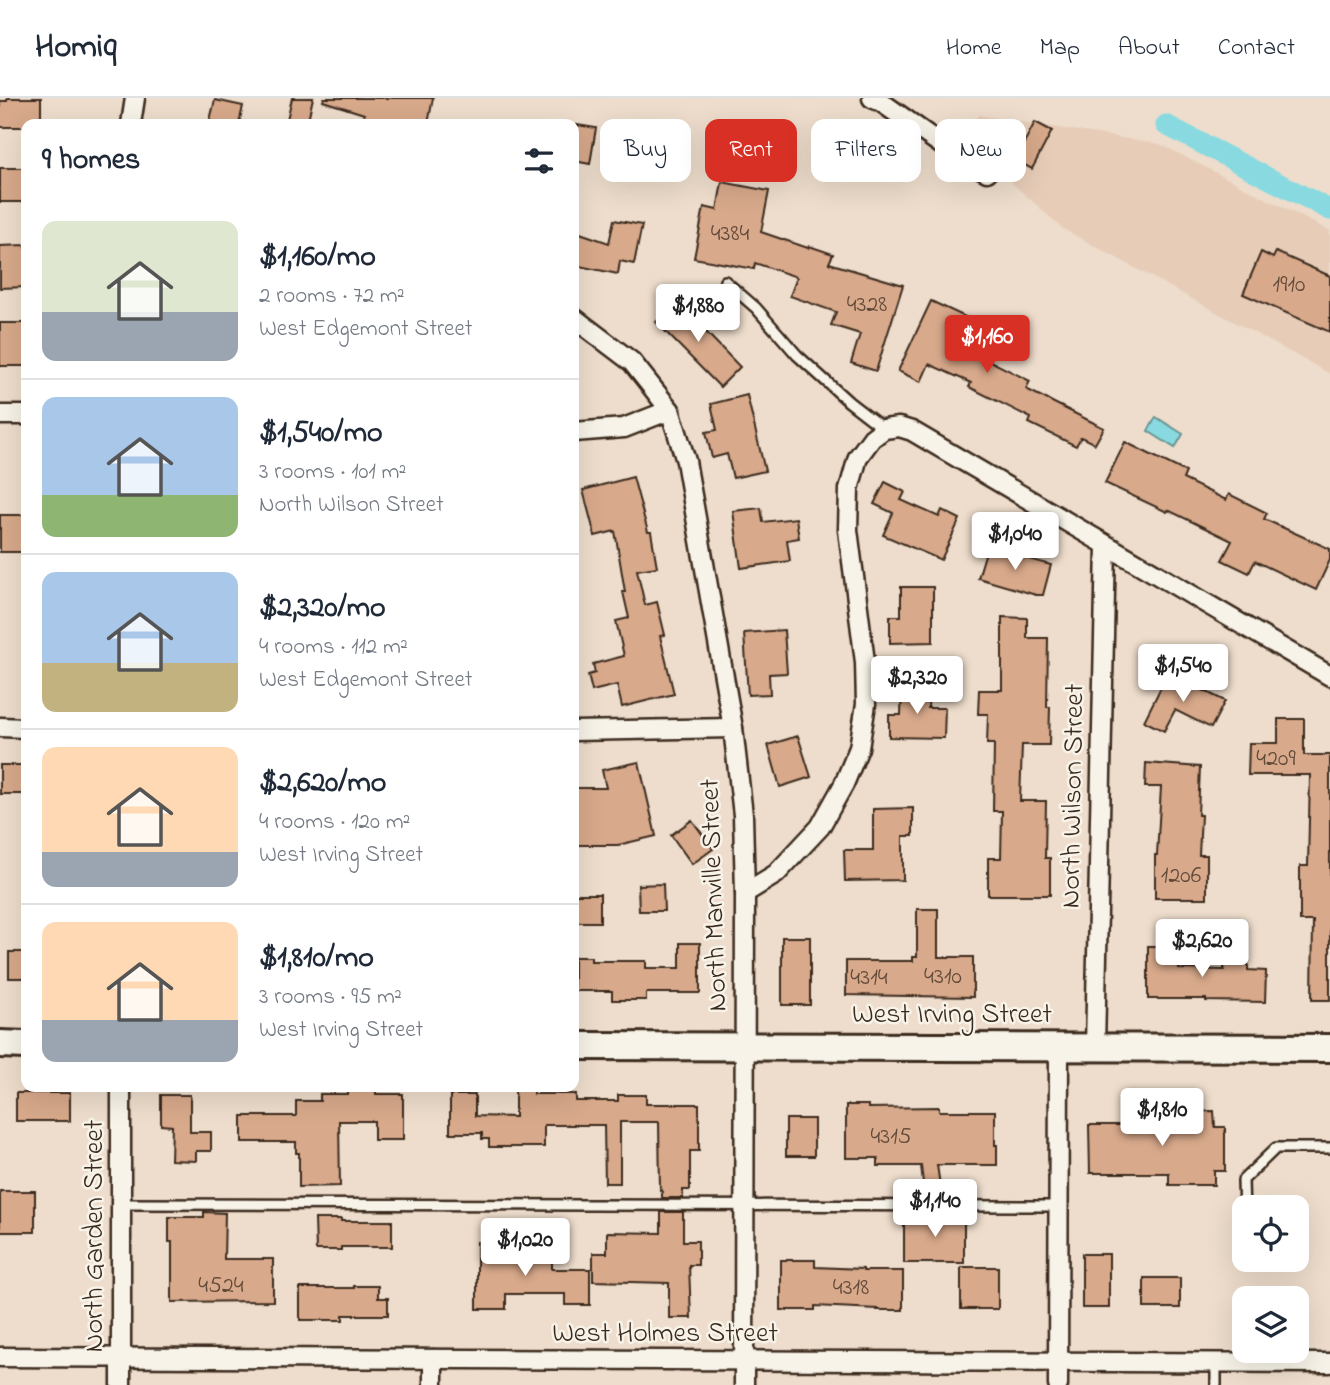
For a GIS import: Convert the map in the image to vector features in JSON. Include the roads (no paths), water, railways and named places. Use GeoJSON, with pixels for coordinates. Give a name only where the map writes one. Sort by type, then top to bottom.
{"type":"FeatureCollection","features":[{"type":"Feature","properties":{"kind":"street"},"geometry":{"type":"LineString","coordinates":[[132,119],[135,98]]}},
{"type":"Feature","properties":{"kind":"street"},"geometry":{"type":"LineString","coordinates":[[872,98],[935,140]]}},
{"type":"Feature","properties":{"kind":"street"},"geometry":{"type":"LineString","coordinates":[[579,322],[632,362],[670,410],[624,428],[579,432]]}},
{"type":"Feature","properties":{"kind":"street","name":"North Manville Street"},"geometry":{"type":"LineString","coordinates":[[670,410],[686,461],[733,728],[743,815],[746,1046],[744,1385]]}},
{"type":"Feature","properties":{"kind":"street"},"geometry":{"type":"LineString","coordinates":[[0,415],[21,415]]}},
{"type":"Feature","properties":{"kind":"street"},"geometry":{"type":"LineString","coordinates":[[745,893],[776,874],[820,827],[845,785],[859,748],[866,704],[865,662],[849,530],[849,489],[858,457],[872,438],[884,429],[899,427],[912,431],[1330,676]]}},
{"type":"Feature","properties":{"kind":"street","name":"North Wilson Street"},"geometry":{"type":"LineString","coordinates":[[1095,1048],[1106,545]]}},
{"type":"Feature","properties":{"kind":"street"},"geometry":{"type":"LineString","coordinates":[[0,727],[21,728]]}},
{"type":"Feature","properties":{"kind":"street"},"geometry":{"type":"LineString","coordinates":[[579,731],[733,728]]}},
{"type":"Feature","properties":{"kind":"street"},"geometry":{"type":"LineString","coordinates":[[0,1044],[21,1045]]}},
{"type":"Feature","properties":{"kind":"street","name":"West Irving Street"},"geometry":{"type":"LineString","coordinates":[[579,1046],[1330,1048]]}},
{"type":"Feature","properties":{"kind":"street"},"geometry":{"type":"LineString","coordinates":[[1058,1385],[1059,1047]]}},
{"type":"Feature","properties":{"kind":"street","name":"North Garden Street"},"geometry":{"type":"LineString","coordinates":[[121,1092],[121,1385]]}},
{"type":"Feature","properties":{"kind":"street","name":"West Holmes Street"},"geometry":{"type":"LineString","coordinates":[[0,1357],[1330,1363]]}},
{"type":"Feature","properties":{"kind":"street"},"geometry":{"type":"LineString","coordinates":[[433,1359],[433,1385]]}},
{"type":"Feature","properties":{"kind":"lane"},"geometry":{"type":"LineString","coordinates":[[725,281],[756,308],[797,355],[849,402],[884,429]]}},
{"type":"Feature","properties":{"kind":"lane"},"geometry":{"type":"LineString","coordinates":[[1243,1195],[1243,1180],[1276,1147],[1330,1148]]}},
{"type":"Feature","properties":{"kind":"lane"},"geometry":{"type":"LineString","coordinates":[[121,1204],[1058,1206]]}},
{"type":"Feature","properties":{"kind":"lane"},"geometry":{"type":"LineString","coordinates":[[1216,1362],[1216,1385]]}},
{"type":"Feature","properties":{"kind":"water"},"geometry":{"type":"Polygon","coordinates":[[[1156,417],[1183,434],[1175,448],[1148,431],[1156,417]]]}},
{"type":"Feature","properties":{"kind":"waterway"},"geometry":{"type":"LineString","coordinates":[[1166,125],[1330,210]]}}]}
